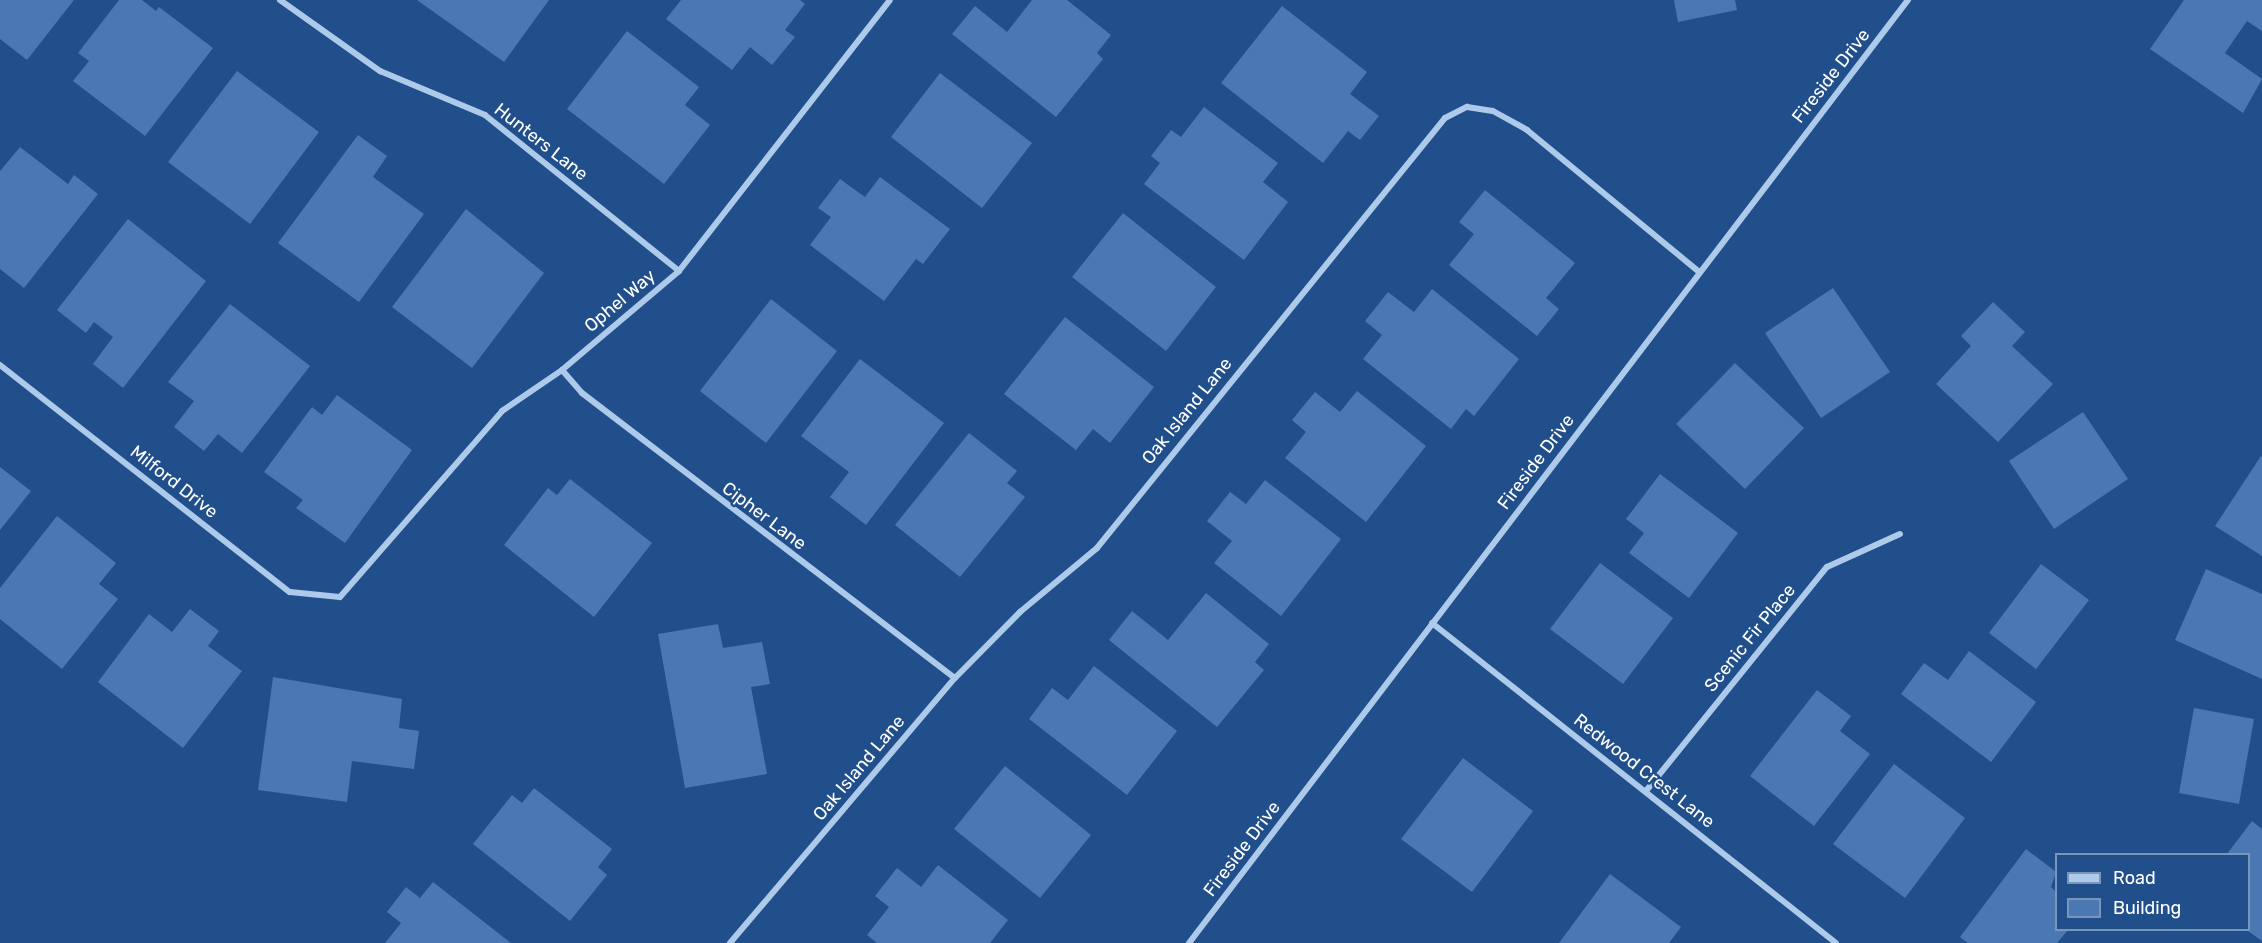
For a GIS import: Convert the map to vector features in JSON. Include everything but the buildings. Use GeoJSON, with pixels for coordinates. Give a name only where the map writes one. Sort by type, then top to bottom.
{"type":"FeatureCollection","features":[{"type":"Feature","properties":{"kind":"street","name":"Hunters Lane"},"geometry":{"type":"LineString","coordinates":[[280,0],[380,71],[485,115],[679,271]]}},
{"type":"Feature","properties":{"kind":"street"},"geometry":{"type":"LineString","coordinates":[[290,7],[296,0]]}},
{"type":"Feature","properties":{"kind":"street","name":"Ophel Way"},"geometry":{"type":"LineString","coordinates":[[340,597],[502,411],[562,370],[679,271],[890,0]]}},
{"type":"Feature","properties":{"kind":"street","name":"Fireside Drive"},"geometry":{"type":"LineString","coordinates":[[1189,943],[1908,0]]}},
{"type":"Feature","properties":{"kind":"street","name":"Oak Island Lane"},"geometry":{"type":"LineString","coordinates":[[730,943],[955,678],[1020,612],[1097,548],[1445,118],[1467,107],[1493,111],[1527,130],[1699,272]]}},
{"type":"Feature","properties":{"kind":"street","name":"Milford Drive"},"geometry":{"type":"LineString","coordinates":[[0,365],[290,592],[340,597]]}},
{"type":"Feature","properties":{"kind":"street","name":"Cipher Lane"},"geometry":{"type":"LineString","coordinates":[[562,370],[591,400],[955,678]]}},
{"type":"Feature","properties":{"kind":"street","name":"Scenic Fir Place"},"geometry":{"type":"LineString","coordinates":[[1646,791],[1827,567],[1900,534]]}},
{"type":"Feature","properties":{"kind":"street","name":"Redwood Crest Lane"},"geometry":{"type":"LineString","coordinates":[[1432,623],[1836,943]]}}]}
